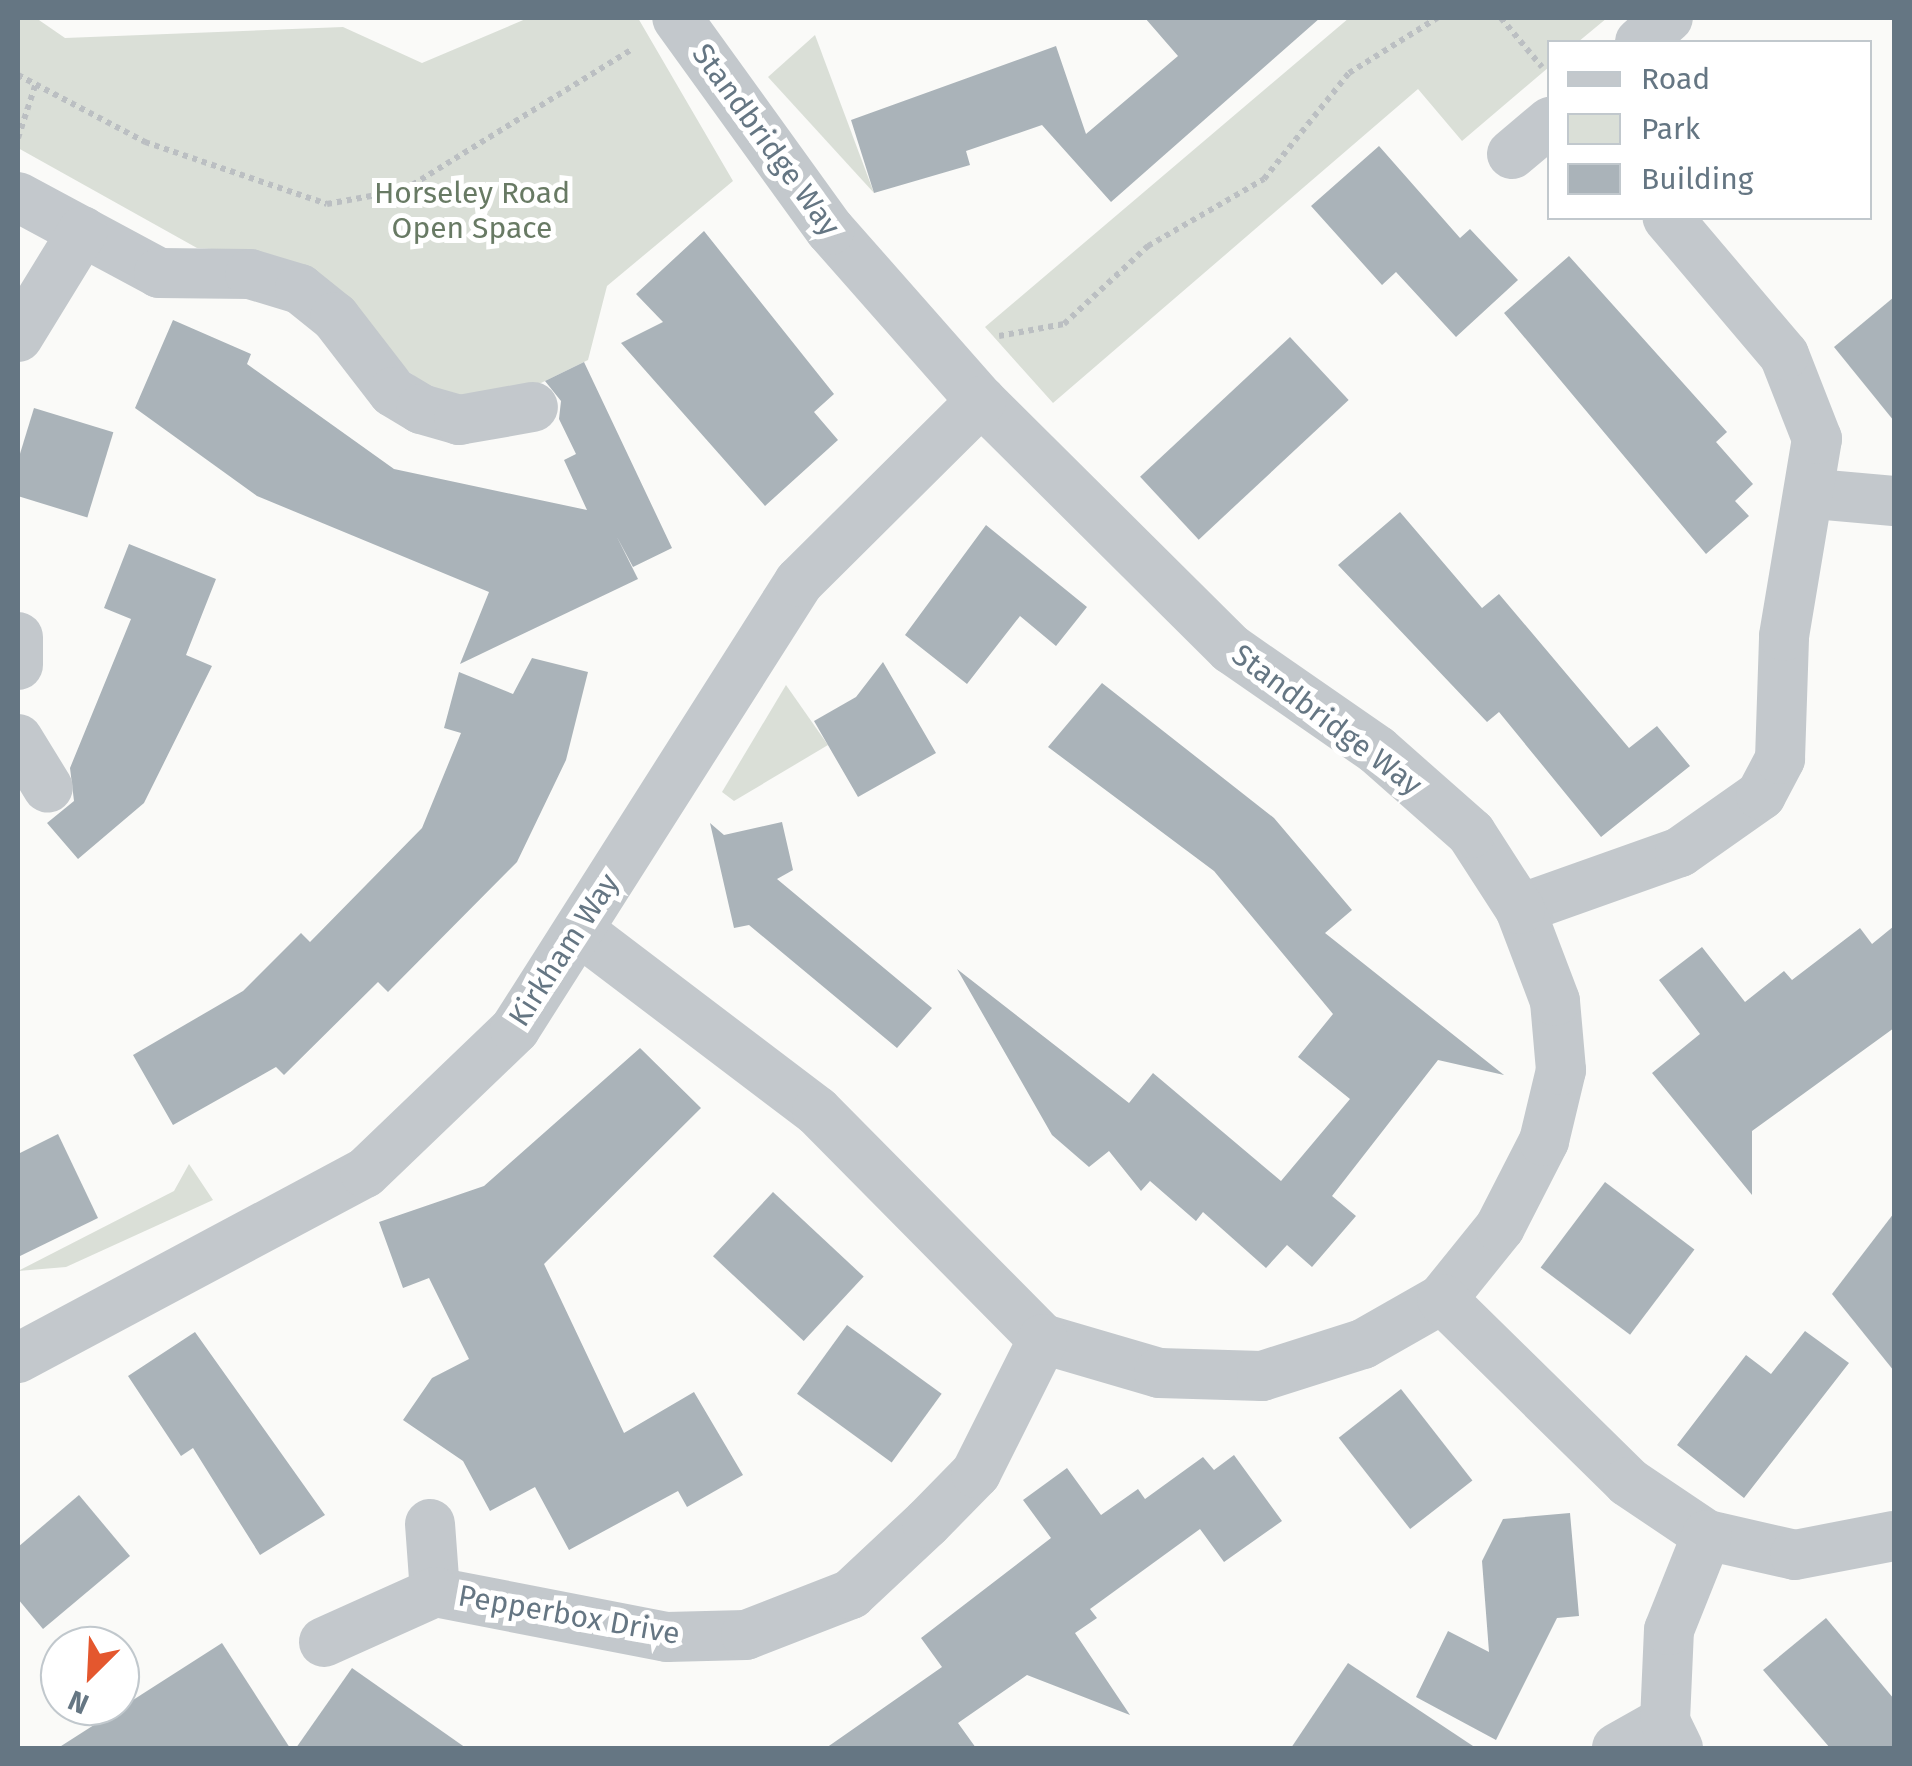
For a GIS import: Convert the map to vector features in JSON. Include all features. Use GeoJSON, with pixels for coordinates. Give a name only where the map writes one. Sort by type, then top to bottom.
{"type":"FeatureCollection","features":[{"type":"Feature","properties":{"kind":"street"},"geometry":{"type":"LineString","coordinates":[[1642,40],[1668,18]]}},
{"type":"Feature","properties":{"kind":"street","name":"Standbridge Way"},"geometry":{"type":"LineString","coordinates":[[581,932],[817,1111],[1042,1339],[1158,1372],[1262,1376],[1364,1344],[1442,1298],[1500,1227],[1544,1141],[1561,1070],[1555,1001],[1520,908],[1471,832],[1376,750],[1231,649],[970,387],[830,230],[678,19]]}},
{"type":"Feature","properties":{"kind":"street"},"geometry":{"type":"LineString","coordinates":[[1512,154],[1547,125]]}},
{"type":"Feature","properties":{"kind":"street"},"geometry":{"type":"LineString","coordinates":[[18,197],[159,274],[250,274],[300,288],[335,317],[393,392],[421,409],[459,420],[534,407]]}},
{"type":"Feature","properties":{"kind":"street"},"geometry":{"type":"LineString","coordinates":[[1520,908],[1680,852],[1761,795],[1780,759],[1784,636],[1815,494],[1818,439],[1784,355],[1670,220]]}},
{"type":"Feature","properties":{"kind":"street"},"geometry":{"type":"LineString","coordinates":[[18,337],[82,232]]}},
{"type":"Feature","properties":{"kind":"street","name":"Kirkham Way"},"geometry":{"type":"LineString","coordinates":[[18,1358],[365,1173],[515,1028],[581,932],[799,582],[970,387]]}},
{"type":"Feature","properties":{"kind":"street"},"geometry":{"type":"LineString","coordinates":[[1815,494],[1894,501]]}},
{"type":"Feature","properties":{"kind":"street"},"geometry":{"type":"LineString","coordinates":[[18,638],[18,664]]}},
{"type":"Feature","properties":{"kind":"street"},"geometry":{"type":"LineString","coordinates":[[18,740],[48,788]]}},
{"type":"Feature","properties":{"kind":"street"},"geometry":{"type":"LineString","coordinates":[[1442,1298],[1628,1482],[1707,1535],[1794,1555],[1894,1536]]}},
{"type":"Feature","properties":{"kind":"street","name":"Pepperbox Drive"},"geometry":{"type":"LineString","coordinates":[[324,1642],[436,1592],[667,1637],[746,1635],[851,1594],[976,1473],[1042,1339]]}},
{"type":"Feature","properties":{"kind":"street","name":"Pepperbox Drive"},"geometry":{"type":"LineString","coordinates":[[430,1524],[436,1592]]}},
{"type":"Feature","properties":{"kind":"street"},"geometry":{"type":"LineString","coordinates":[[1617,1748],[1672,1735],[1669,1630],[1707,1535]]}},
{"type":"Feature","properties":{"kind":"path"},"geometry":{"type":"LineString","coordinates":[[970,387],[994,336],[1064,324],[1148,246],[1264,179],[1349,74],[1436,18]]}},
{"type":"Feature","properties":{"kind":"path"},"geometry":{"type":"LineString","coordinates":[[1501,18],[1547,72]]}},
{"type":"Feature","properties":{"kind":"path"},"geometry":{"type":"LineString","coordinates":[[18,75],[145,142],[327,204],[404,190],[678,19]]}},
{"type":"Feature","properties":{"kind":"path"},"geometry":{"type":"LineString","coordinates":[[18,138],[36,83]]}},
{"type":"Feature","properties":{"kind":"green space","name":"Horseley Road Open Space"},"geometry":{"type":"Polygon","coordinates":[[[18,18],[36,18],[65,38],[343,27],[422,63],[528,18],[638,18],[733,181],[607,286],[588,360],[541,383],[468,400],[436,393],[255,252],[197,248],[18,148],[18,18]]]}},
{"type":"Feature","properties":{"kind":"green space"},"geometry":{"type":"Polygon","coordinates":[[[1349,18],[1607,18],[1580,40],[1547,40],[1547,69],[1462,141],[1418,89],[1053,403],[985,327],[1349,18]]]}},
{"type":"Feature","properties":{"kind":"green space"},"geometry":{"type":"Polygon","coordinates":[[[815,35],[874,193],[768,77],[815,35]]]}},
{"type":"Feature","properties":{"kind":"green space"},"geometry":{"type":"Polygon","coordinates":[[[786,685],[828,745],[734,801],[722,792],[786,685]]]}},
{"type":"Feature","properties":{"kind":"green space"},"geometry":{"type":"Polygon","coordinates":[[[189,1164],[213,1200],[66,1267],[18,1271],[174,1191],[189,1164]]]}},
{"type":"Feature","properties":{"kind":"building"},"geometry":{"type":"Polygon","coordinates":[[[1145,18],[1320,18],[1111,202],[1042,125],[966,151],[970,165],[874,193],[851,120],[1056,46],[1086,134],[1178,56],[1145,18]]]}},
{"type":"Feature","properties":{"kind":"building"},"geometry":{"type":"Polygon","coordinates":[[[1379,146],[1460,238],[1470,229],[1518,280],[1456,337],[1396,272],[1382,285],[1311,206],[1379,146]]]}},
{"type":"Feature","properties":{"kind":"building"},"geometry":{"type":"Polygon","coordinates":[[[704,231],[834,394],[814,412],[838,440],[765,506],[621,343],[663,322],[636,294],[704,231]]]}},
{"type":"Feature","properties":{"kind":"building"},"geometry":{"type":"Polygon","coordinates":[[[1569,256],[1727,432],[1716,442],[1753,484],[1735,501],[1749,516],[1706,554],[1504,313],[1569,256]]]}},
{"type":"Feature","properties":{"kind":"building"},"geometry":{"type":"Polygon","coordinates":[[[1894,297],[1894,421],[1834,347],[1894,297]]]}},
{"type":"Feature","properties":{"kind":"building"},"geometry":{"type":"Polygon","coordinates":[[[173,320],[251,354],[247,364],[394,469],[587,510],[564,460],[576,454],[559,419],[561,401],[545,381],[584,362],[672,548],[633,567],[617,537],[638,579],[460,664],[489,592],[257,496],[135,408],[173,320]]]}},
{"type":"Feature","properties":{"kind":"building"},"geometry":{"type":"Polygon","coordinates":[[[1290,337],[1349,400],[1199,540],[1140,477],[1290,337]]]}},
{"type":"Feature","properties":{"kind":"building"},"geometry":{"type":"Polygon","coordinates":[[[34,408],[113,432],[87,517],[18,496],[18,460],[34,408]]]}},
{"type":"Feature","properties":{"kind":"building"},"geometry":{"type":"Polygon","coordinates":[[[1400,512],[1482,608],[1499,594],[1629,748],[1657,726],[1690,766],[1601,837],[1499,712],[1487,722],[1338,565],[1400,512]]]}},
{"type":"Feature","properties":{"kind":"building"},"geometry":{"type":"Polygon","coordinates":[[[986,525],[1087,607],[1056,646],[1020,616],[967,684],[905,635],[986,525]]]}},
{"type":"Feature","properties":{"kind":"building"},"geometry":{"type":"Polygon","coordinates":[[[129,544],[216,579],[186,655],[212,666],[144,803],[78,859],[47,823],[74,801],[70,768],[131,619],[104,608],[129,544]]]}},
{"type":"Feature","properties":{"kind":"building"},"geometry":{"type":"Polygon","coordinates":[[[532,658],[588,672],[566,760],[517,862],[388,992],[378,982],[284,1075],[276,1067],[173,1125],[133,1055],[243,991],[301,933],[310,942],[422,828],[461,733],[444,728],[459,672],[513,694],[532,658]]]}},
{"type":"Feature","properties":{"kind":"building"},"geometry":{"type":"Polygon","coordinates":[[[883,662],[936,753],[858,797],[814,721],[856,697],[883,662]]]}},
{"type":"Feature","properties":{"kind":"building"},"geometry":{"type":"Polygon","coordinates":[[[1102,683],[1274,818],[1352,910],[1325,933],[1504,1075],[1438,1060],[1332,1196],[1356,1216],[1312,1267],[1287,1245],[1266,1268],[1203,1212],[1196,1221],[1150,1181],[1141,1191],[1109,1151],[1089,1167],[1052,1135],[957,969],[1129,1103],[1153,1073],[1281,1181],[1350,1099],[1298,1057],[1333,1014],[1214,871],[1048,747],[1102,683]]]}},
{"type":"Feature","properties":{"kind":"building"},"geometry":{"type":"Polygon","coordinates":[[[782,822],[793,870],[777,879],[932,1008],[897,1048],[749,925],[734,928],[710,823],[724,835],[782,822]]]}},
{"type":"Feature","properties":{"kind":"building"},"geometry":{"type":"Polygon","coordinates":[[[1894,926],[1894,1028],[1752,1131],[1752,1195],[1652,1073],[1700,1034],[1659,980],[1702,947],[1745,1002],[1784,971],[1792,980],[1860,928],[1872,944],[1894,926]]]}},
{"type":"Feature","properties":{"kind":"building"},"geometry":{"type":"Polygon","coordinates":[[[640,1048],[701,1108],[544,1264],[624,1433],[694,1392],[743,1475],[687,1507],[678,1491],[569,1550],[535,1487],[490,1511],[463,1461],[403,1420],[432,1378],[469,1359],[429,1278],[403,1288],[379,1222],[484,1186],[640,1048]]]}},
{"type":"Feature","properties":{"kind":"building"},"geometry":{"type":"Polygon","coordinates":[[[58,1134],[98,1218],[18,1257],[18,1154],[58,1134]]]}},
{"type":"Feature","properties":{"kind":"building"},"geometry":{"type":"Polygon","coordinates":[[[1605,1182],[1694,1249],[1630,1335],[1541,1267],[1605,1182]]]}},
{"type":"Feature","properties":{"kind":"building"},"geometry":{"type":"Polygon","coordinates":[[[773,1192],[864,1277],[804,1341],[713,1256],[773,1192]]]}},
{"type":"Feature","properties":{"kind":"building"},"geometry":{"type":"Polygon","coordinates":[[[1894,1213],[1894,1371],[1832,1294],[1894,1213]]]}},
{"type":"Feature","properties":{"kind":"building"},"geometry":{"type":"Polygon","coordinates":[[[847,1325],[942,1394],[892,1463],[797,1394],[847,1325]]]}},
{"type":"Feature","properties":{"kind":"building"},"geometry":{"type":"Polygon","coordinates":[[[1805,1331],[1849,1363],[1744,1498],[1677,1445],[1746,1355],[1771,1374],[1805,1331]]]}},
{"type":"Feature","properties":{"kind":"building"},"geometry":{"type":"Polygon","coordinates":[[[195,1332],[325,1515],[260,1555],[193,1448],[181,1456],[128,1376],[195,1332]]]}},
{"type":"Feature","properties":{"kind":"building"},"geometry":{"type":"Polygon","coordinates":[[[1401,1389],[1472,1480],[1410,1529],[1339,1438],[1401,1389]]]}},
{"type":"Feature","properties":{"kind":"building"},"geometry":{"type":"Polygon","coordinates":[[[1234,1455],[1282,1521],[1224,1562],[1200,1529],[1090,1609],[1097,1618],[1075,1633],[1130,1715],[1027,1675],[958,1723],[976,1748],[826,1748],[942,1667],[921,1638],[1051,1538],[1023,1500],[1067,1468],[1101,1515],[1138,1489],[1145,1499],[1203,1457],[1214,1470],[1234,1455]]]}},
{"type":"Feature","properties":{"kind":"building"},"geometry":{"type":"Polygon","coordinates":[[[79,1495],[130,1556],[47,1626],[40,1626],[18,1599],[18,1547],[79,1495]]]}},
{"type":"Feature","properties":{"kind":"building"},"geometry":{"type":"Polygon","coordinates":[[[1570,1513],[1579,1616],[1557,1618],[1496,1740],[1416,1697],[1448,1631],[1489,1652],[1482,1561],[1503,1519],[1570,1513]]]}},
{"type":"Feature","properties":{"kind":"building"},"geometry":{"type":"Polygon","coordinates":[[[1826,1618],[1894,1699],[1894,1748],[1830,1748],[1763,1670],[1826,1618]]]}},
{"type":"Feature","properties":{"kind":"building"},"geometry":{"type":"Polygon","coordinates":[[[222,1643],[290,1748],[58,1748],[92,1726],[140,1726],[140,1696],[222,1643]]]}},
{"type":"Feature","properties":{"kind":"building"},"geometry":{"type":"Polygon","coordinates":[[[1348,1663],[1476,1748],[1291,1748],[1348,1663]]]}},
{"type":"Feature","properties":{"kind":"building"},"geometry":{"type":"Polygon","coordinates":[[[352,1668],[466,1748],[296,1748],[352,1668]]]}}]}
